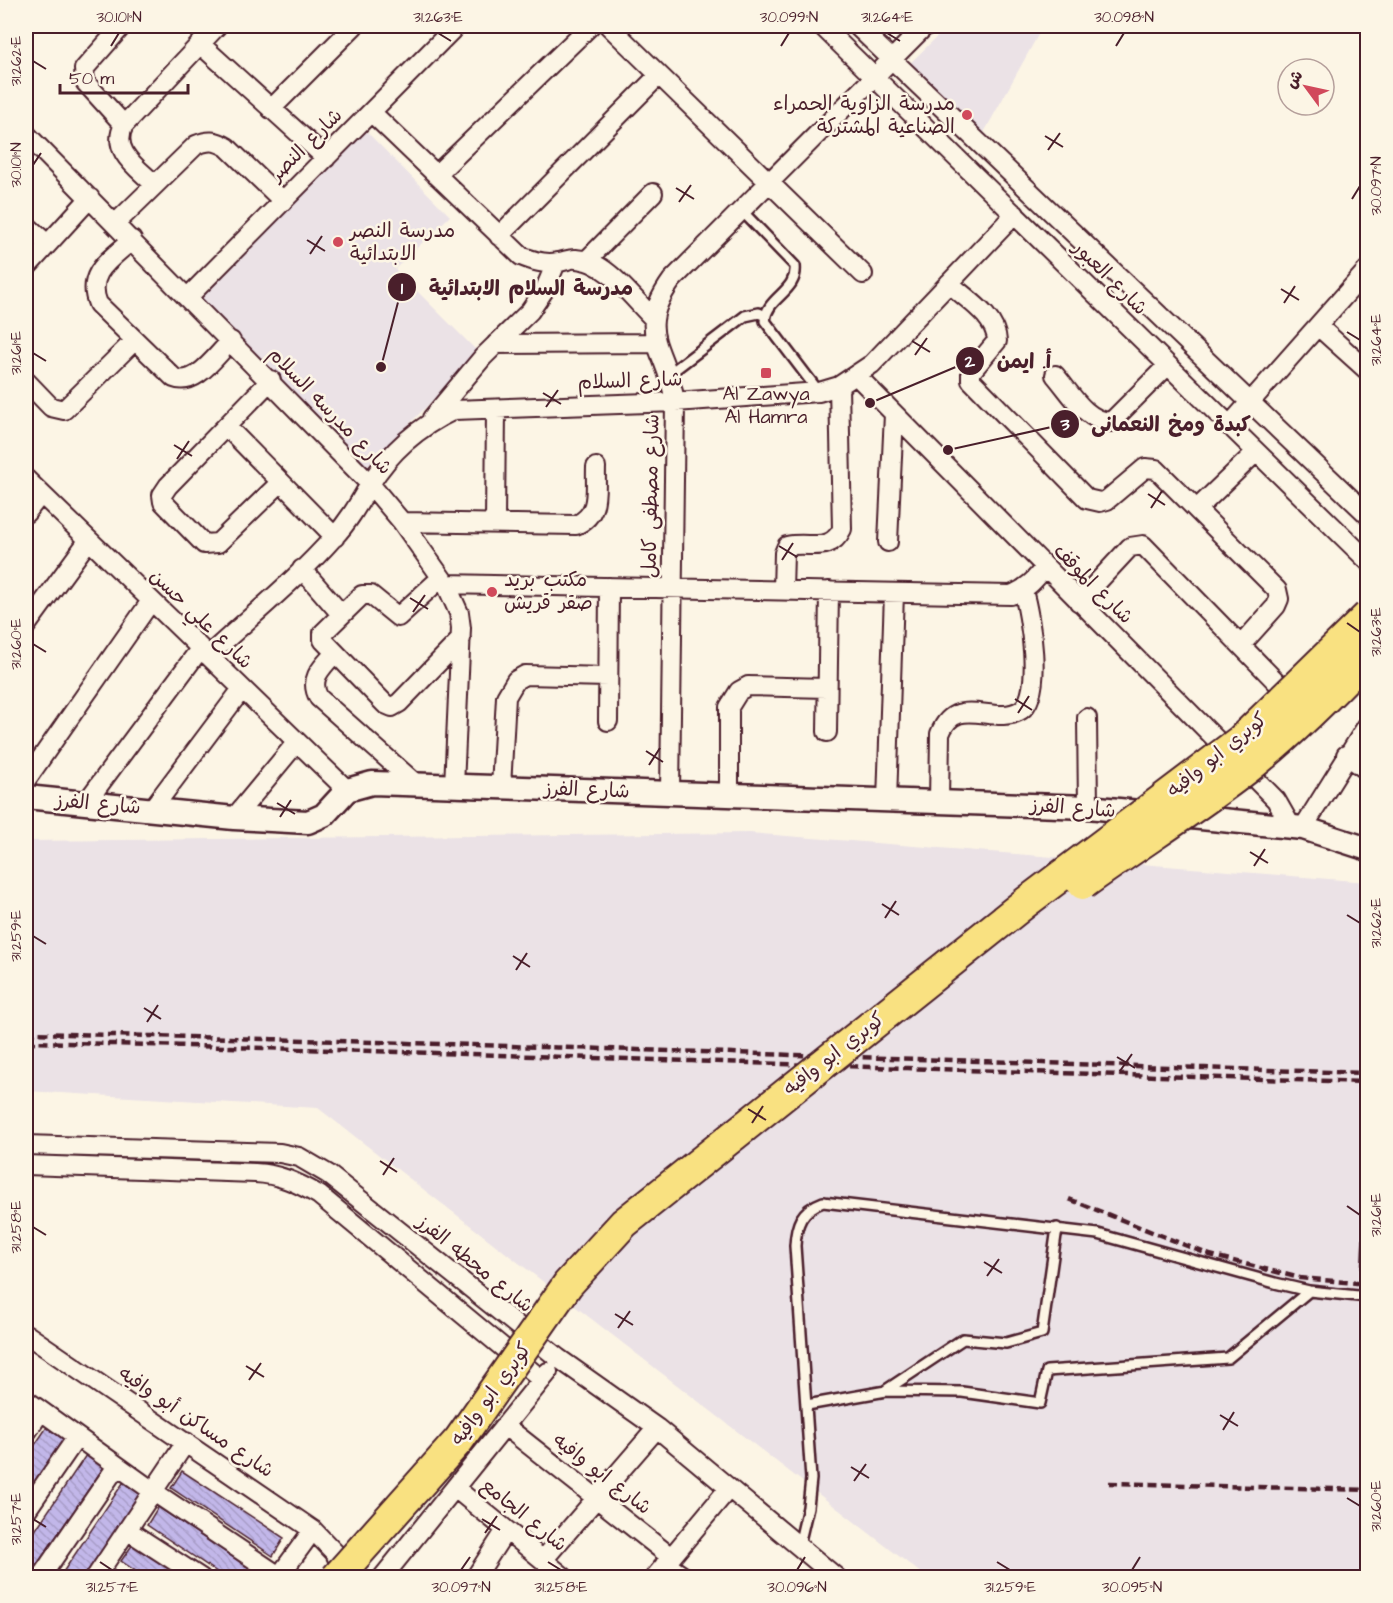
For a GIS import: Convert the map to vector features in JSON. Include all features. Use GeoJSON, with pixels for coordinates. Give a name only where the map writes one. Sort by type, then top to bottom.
{"type":"FeatureCollection","features":[{"type":"Feature","properties":{"kind":"main road","name":"كوبري ابو وافيه"},"geometry":{"type":"LineString","coordinates":[[336,1565],[459,1440],[568,1284],[624,1223],[1025,903],[1241,740],[1368,616]]}},
{"type":"Feature","properties":{"kind":"main road","name":"كوبري ابو وافيه"},"geometry":{"type":"LineString","coordinates":[[362,1578],[473,1452],[599,1273],[634,1237],[1048,910],[1245,770],[1301,724],[1368,655]]}},
{"type":"Feature","properties":{"kind":"street"},"geometry":{"type":"LineString","coordinates":[[122,26],[84,69],[84,82],[124,125]]}},
{"type":"Feature","properties":{"kind":"street"},"geometry":{"type":"LineString","coordinates":[[155,185],[123,153],[119,144],[119,134],[124,125],[217,26]]}},
{"type":"Feature","properties":{"kind":"street"},"geometry":{"type":"LineString","coordinates":[[271,109],[354,26]]}},
{"type":"Feature","properties":{"kind":"street","name":"شارع النصر"},"geometry":{"type":"LineString","coordinates":[[188,297],[456,26]]}},
{"type":"Feature","properties":{"kind":"street"},"geometry":{"type":"LineString","coordinates":[[436,175],[590,26]]}},
{"type":"Feature","properties":{"kind":"street"},"geometry":{"type":"LineString","coordinates":[[609,26],[863,274]]}},
{"type":"Feature","properties":{"kind":"street","name":"شارع العبور"},"geometry":{"type":"LineString","coordinates":[[822,26],[1368,561]]}},
{"type":"Feature","properties":{"kind":"street","name":"شارع العبور"},"geometry":{"type":"LineString","coordinates":[[857,26],[1249,404],[1368,515]]}},
{"type":"Feature","properties":{"kind":"street","name":"شارع مصطفى كامل"},"geometry":{"type":"LineString","coordinates":[[670,793],[675,402],[669,374],[655,343],[653,318],[657,304],[672,280],[925,26]]}},
{"type":"Feature","properties":{"kind":"street"},"geometry":{"type":"LineString","coordinates":[[200,44],[326,158]]}},
{"type":"Feature","properties":{"kind":"street"},"geometry":{"type":"LineString","coordinates":[[499,236],[659,75]]}},
{"type":"Feature","properties":{"kind":"street"},"geometry":{"type":"LineString","coordinates":[[371,112],[521,256],[538,262],[556,263],[574,258],[586,261],[602,269],[653,318]]}},
{"type":"Feature","properties":{"kind":"street","name":"شارع مدرسه السلام"},"geometry":{"type":"LineString","coordinates":[[26,134],[271,380],[370,484],[402,522],[443,581],[459,613],[454,786]]}},
{"type":"Feature","properties":{"kind":"street"},"geometry":{"type":"LineString","coordinates":[[115,224],[196,145],[206,141],[217,141],[283,201]]}},
{"type":"Feature","properties":{"kind":"street"},"geometry":{"type":"LineString","coordinates":[[586,261],[653,193]]}},
{"type":"Feature","properties":{"kind":"street"},"geometry":{"type":"LineString","coordinates":[[26,268],[90,198]]}},
{"type":"Feature","properties":{"kind":"street","name":"شارع السلام"},"geometry":{"type":"LineString","coordinates":[[85,804],[204,652],[302,569],[335,537],[354,513],[370,484],[407,438],[429,422],[454,410],[675,402],[819,392],[838,386],[857,376],[872,364],[1015,214]]}},
{"type":"Feature","properties":{"kind":"street"},"geometry":{"type":"LineString","coordinates":[[26,225],[47,244]]}},
{"type":"Feature","properties":{"kind":"street"},"geometry":{"type":"LineString","coordinates":[[132,240],[100,269],[94,280],[94,293],[99,304],[174,378],[181,381],[196,376],[231,341]]}},
{"type":"Feature","properties":{"kind":"street"},"geometry":{"type":"LineString","coordinates":[[429,422],[496,344],[530,311],[545,289],[556,263]]}},
{"type":"Feature","properties":{"kind":"street"},"geometry":{"type":"LineString","coordinates":[[1229,426],[1368,269]]}},
{"type":"Feature","properties":{"kind":"street"},"geometry":{"type":"LineString","coordinates":[[949,283],[990,320],[996,330],[997,341],[971,372],[971,380],[1088,499],[1100,502],[1107,500],[1140,471],[1150,467],[1161,472],[1277,590],[1279,598],[1276,606],[1242,644]]}},
{"type":"Feature","properties":{"kind":"street"},"geometry":{"type":"LineString","coordinates":[[1318,326],[1368,371]]}},
{"type":"Feature","properties":{"kind":"street"},"geometry":{"type":"LineString","coordinates":[[26,381],[51,407],[64,410],[135,340]]}},
{"type":"Feature","properties":{"kind":"street"},"geometry":{"type":"LineString","coordinates":[[496,344],[655,343]]}},
{"type":"Feature","properties":{"kind":"street"},"geometry":{"type":"LineString","coordinates":[[1055,375],[1091,416],[1100,422],[1111,422],[1120,416],[1167,366]]}},
{"type":"Feature","properties":{"kind":"street","name":"شارع الموقف"},"geometry":{"type":"LineString","coordinates":[[857,376],[1276,800],[1297,828]]}},
{"type":"Feature","properties":{"kind":"street"},"geometry":{"type":"LineString","coordinates":[[271,380],[168,486],[162,495],[167,508],[204,544],[211,545],[218,543],[280,482]]}},
{"type":"Feature","properties":{"kind":"street"},"geometry":{"type":"LineString","coordinates":[[783,590],[784,553],[787,546],[826,546],[838,536],[842,529],[838,386]]}},
{"type":"Feature","properties":{"kind":"street"},"geometry":{"type":"LineString","coordinates":[[495,523],[496,409]]}},
{"type":"Feature","properties":{"kind":"street"},"geometry":{"type":"LineString","coordinates":[[888,542],[894,414]]}},
{"type":"Feature","properties":{"kind":"street"},"geometry":{"type":"LineString","coordinates":[[226,426],[335,537]]}},
{"type":"Feature","properties":{"kind":"street"},"geometry":{"type":"LineString","coordinates":[[1197,509],[1256,452]]}},
{"type":"Feature","properties":{"kind":"street"},"geometry":{"type":"LineString","coordinates":[[402,522],[576,525],[588,520],[595,510],[596,467]]}},
{"type":"Feature","properties":{"kind":"street","name":"شارع علي حسن"},"geometry":{"type":"LineString","coordinates":[[26,479],[347,790]]}},
{"type":"Feature","properties":{"kind":"street"},"geometry":{"type":"LineString","coordinates":[[26,513],[40,495]]}},
{"type":"Feature","properties":{"kind":"street"},"geometry":{"type":"LineString","coordinates":[[26,626],[88,541]]}},
{"type":"Feature","properties":{"kind":"street"},"geometry":{"type":"LineString","coordinates":[[1079,602],[1130,547],[1143,545],[1242,644],[1296,703]]}},
{"type":"Feature","properties":{"kind":"street"},"geometry":{"type":"LineString","coordinates":[[460,639],[399,703],[392,707],[385,704],[335,653],[322,636],[359,597],[366,594],[375,597],[394,616],[398,616],[443,581],[609,587],[1011,595],[1023,591],[1045,567]]}},
{"type":"Feature","properties":{"kind":"street"},"geometry":{"type":"LineString","coordinates":[[302,569],[341,614]]}},
{"type":"Feature","properties":{"kind":"street"},"geometry":{"type":"LineString","coordinates":[[608,721],[609,587]]}},
{"type":"Feature","properties":{"kind":"street"},"geometry":{"type":"LineString","coordinates":[[826,732],[828,591]]}},
{"type":"Feature","properties":{"kind":"street"},"geometry":{"type":"LineString","coordinates":[[939,802],[940,734],[944,725],[959,713],[1010,714],[1020,710],[1028,703],[1031,693],[1033,631],[1023,591]]}},
{"type":"Feature","properties":{"kind":"street"},"geometry":{"type":"LineString","coordinates":[[887,801],[894,593]]}},
{"type":"Feature","properties":{"kind":"street"},"geometry":{"type":"LineString","coordinates":[[26,780],[151,601]]}},
{"type":"Feature","properties":{"kind":"street"},"geometry":{"type":"LineString","coordinates":[[335,653],[317,673],[314,682],[319,698],[416,784]]}},
{"type":"Feature","properties":{"kind":"street"},"geometry":{"type":"LineString","coordinates":[[501,787],[506,697],[516,680],[525,675],[608,677]]}},
{"type":"Feature","properties":{"kind":"street"},"geometry":{"type":"LineString","coordinates":[[729,795],[729,708],[732,698],[748,686],[827,688]]}},
{"type":"Feature","properties":{"kind":"street"},"geometry":{"type":"LineString","coordinates":[[152,809],[242,689]]}},
{"type":"Feature","properties":{"kind":"street"},"geometry":{"type":"LineString","coordinates":[[1088,718],[1088,807]]}},
{"type":"Feature","properties":{"kind":"street"},"geometry":{"type":"LineString","coordinates":[[1297,828],[1368,724]]}},
{"type":"Feature","properties":{"kind":"street"},"geometry":{"type":"LineString","coordinates":[[234,818],[297,742]]}},
{"type":"Feature","properties":{"kind":"street"},"geometry":{"type":"LineString","coordinates":[[1346,756],[1368,771]]}},
{"type":"Feature","properties":{"kind":"street","name":"شارع الفرز"},"geometry":{"type":"LineString","coordinates":[[26,797],[234,818],[308,822],[324,815],[347,790],[372,783],[1088,807],[1297,828],[1368,849]]}},
{"type":"Feature","properties":{"kind":"street","name":"شارع محطه الفرز"},"geometry":{"type":"LineString","coordinates":[[26,1145],[298,1157],[328,1174],[558,1359],[657,1428],[799,1545],[834,1577]]}},
{"type":"Feature","properties":{"kind":"street"},"geometry":{"type":"LineString","coordinates":[[67,1147],[68,1166]]}},
{"type":"Feature","properties":{"kind":"street"},"geometry":{"type":"LineString","coordinates":[[26,1165],[270,1174],[297,1183],[319,1195],[542,1380]]}},
{"type":"Feature","properties":{"kind":"street"},"geometry":{"type":"LineString","coordinates":[[370,1238],[385,1220]]}},
{"type":"Feature","properties":{"kind":"street","name":"شارع مساكن أبو وافيه"},"geometry":{"type":"LineString","coordinates":[[26,1334],[313,1530],[336,1565]]}},
{"type":"Feature","properties":{"kind":"street"},"geometry":{"type":"LineString","coordinates":[[382,1578],[558,1359]]}},
{"type":"Feature","properties":{"kind":"street"},"geometry":{"type":"LineString","coordinates":[[26,1400],[278,1577],[313,1530]]}},
{"type":"Feature","properties":{"kind":"street"},"geometry":{"type":"LineString","coordinates":[[26,1433],[41,1411]]}},
{"type":"Feature","properties":{"kind":"street","name":"شارع ابو وافيه"},"geometry":{"type":"LineString","coordinates":[[505,1426],[597,1497],[663,1566],[686,1578]]}},
{"type":"Feature","properties":{"kind":"street"},"geometry":{"type":"LineString","coordinates":[[543,1560],[657,1428]]}},
{"type":"Feature","properties":{"kind":"street"},"geometry":{"type":"LineString","coordinates":[[26,1511],[77,1437]]}},
{"type":"Feature","properties":{"kind":"street"},"geometry":{"type":"LineString","coordinates":[[104,1574],[127,1530],[186,1442]]}},
{"type":"Feature","properties":{"kind":"street"},"geometry":{"type":"LineString","coordinates":[[40,1578],[117,1466]]}},
{"type":"Feature","properties":{"kind":"street","name":"شارع الجامع"},"geometry":{"type":"LineString","coordinates":[[454,1488],[565,1578]]}},
{"type":"Feature","properties":{"kind":"street"},"geometry":{"type":"LineString","coordinates":[[663,1566],[729,1488]]}},
{"type":"Feature","properties":{"kind":"street"},"geometry":{"type":"LineString","coordinates":[[127,1530],[201,1578]]}},
{"type":"Feature","properties":{"kind":"street"},"geometry":{"type":"LineString","coordinates":[[475,1578],[506,1530]]}},
{"type":"Feature","properties":{"kind":"street"},"geometry":{"type":"LineString","coordinates":[[336,1565],[345,1578]]}},
{"type":"Feature","properties":{"kind":"lane"},"geometry":{"type":"LineString","coordinates":[[741,210],[795,266],[791,285],[765,316],[766,325],[819,392]]}},
{"type":"Feature","properties":{"kind":"lane"},"geometry":{"type":"LineString","coordinates":[[669,374],[746,316],[759,313],[765,316]]}},
{"type":"Feature","properties":{"kind":"lane"},"geometry":{"type":"LineString","coordinates":[[799,1545],[808,1508],[811,1479],[795,1246],[796,1228],[802,1215],[813,1206],[824,1202],[1098,1234],[1309,1291],[1368,1296]]}},
{"type":"Feature","properties":{"kind":"lane"},"geometry":{"type":"LineString","coordinates":[[885,1391],[963,1339],[1006,1343],[1042,1333],[1057,1228]]}},
{"type":"Feature","properties":{"kind":"lane"},"geometry":{"type":"LineString","coordinates":[[807,1405],[885,1391],[962,1392],[1040,1403],[1047,1371],[1228,1358],[1309,1291]]}},
{"type":"Feature","properties":{"kind":"shaded area","name":"مدرسة الزاوية الحمراء الصناعية المشتركة"},"geometry":{"type":"Polygon","coordinates":[[[948,26],[1043,26],[976,147],[897,76],[948,26]]]}},
{"type":"Feature","properties":{"kind":"shaded area"},"geometry":{"type":"Polygon","coordinates":[[[366,131],[450,216],[395,269],[479,353],[365,469],[197,297],[366,131]]]}},
{"type":"Feature","properties":{"kind":"shaded area"},"geometry":{"type":"Polygon","coordinates":[[[750,833],[1367,882],[1367,1577],[926,1577],[318,1108],[26,1091],[26,841],[750,833]]]}},
{"type":"Feature","properties":{"kind":"building"},"geometry":{"type":"Polygon","coordinates":[[[1368,1150],[1368,1292],[1360,1291],[1368,1150]]]}},
{"type":"Feature","properties":{"kind":"building"},"geometry":{"type":"Polygon","coordinates":[[[47,1427],[64,1439],[26,1494],[26,1458],[47,1427]]]}},
{"type":"Feature","properties":{"kind":"building"},"geometry":{"type":"Polygon","coordinates":[[[86,1455],[104,1467],[34,1569],[26,1563],[26,1544],[86,1455]]]}},
{"type":"Feature","properties":{"kind":"building"},"geometry":{"type":"Polygon","coordinates":[[[182,1471],[284,1538],[273,1556],[171,1488],[182,1471]]]}},
{"type":"Feature","properties":{"kind":"building"},"geometry":{"type":"Polygon","coordinates":[[[125,1480],[142,1492],[83,1578],[59,1578],[125,1480]]]}},
{"type":"Feature","properties":{"kind":"building"},"geometry":{"type":"Polygon","coordinates":[[[158,1507],[260,1575],[259,1578],[226,1578],[147,1525],[158,1507]]]}},
{"type":"Feature","properties":{"kind":"building"},"geometry":{"type":"Polygon","coordinates":[[[133,1544],[183,1578],[146,1578],[121,1561],[133,1544]]]}},
{"type":"Feature","properties":{"kind":"railway"},"geometry":{"type":"LineString","coordinates":[[26,1033],[1368,1073]]}},
{"type":"Feature","properties":{"kind":"railway"},"geometry":{"type":"LineString","coordinates":[[26,1042],[1368,1082]]}},
{"type":"Feature","properties":{"kind":"railway"},"geometry":{"type":"LineString","coordinates":[[1069,1199],[1210,1255],[1300,1278],[1368,1284]]}},
{"type":"Feature","properties":{"kind":"railway"},"geometry":{"type":"LineString","coordinates":[[1109,1483],[1368,1490]]}},
{"type":"Feature","properties":{"kind":"place","name":"مدرسة الزاوية الحمراء الصناعية المشتركة"},"geometry":{"type":"Point","coordinates":[967,115]}},
{"type":"Feature","properties":{"kind":"place","name":"مدرسة النصر الابتدائية"},"geometry":{"type":"Point","coordinates":[338,242]}},
{"type":"Feature","properties":{"kind":"place","name":"مدرسة السلام الابتدائية"},"geometry":{"type":"Point","coordinates":[381,367]}},
{"type":"Feature","properties":{"kind":"place","name":"Al Zawya Al Hamra"},"geometry":{"type":"Point","coordinates":[766,373]}},
{"type":"Feature","properties":{"kind":"place","name":"أ. ايمن"},"geometry":{"type":"Point","coordinates":[870,403]}},
{"type":"Feature","properties":{"kind":"place","name":"كبدة ومخ النعمانى"},"geometry":{"type":"Point","coordinates":[948,450]}},
{"type":"Feature","properties":{"kind":"place","name":"مكتب بريد صقر قريش"},"geometry":{"type":"Point","coordinates":[492,592]}}]}
